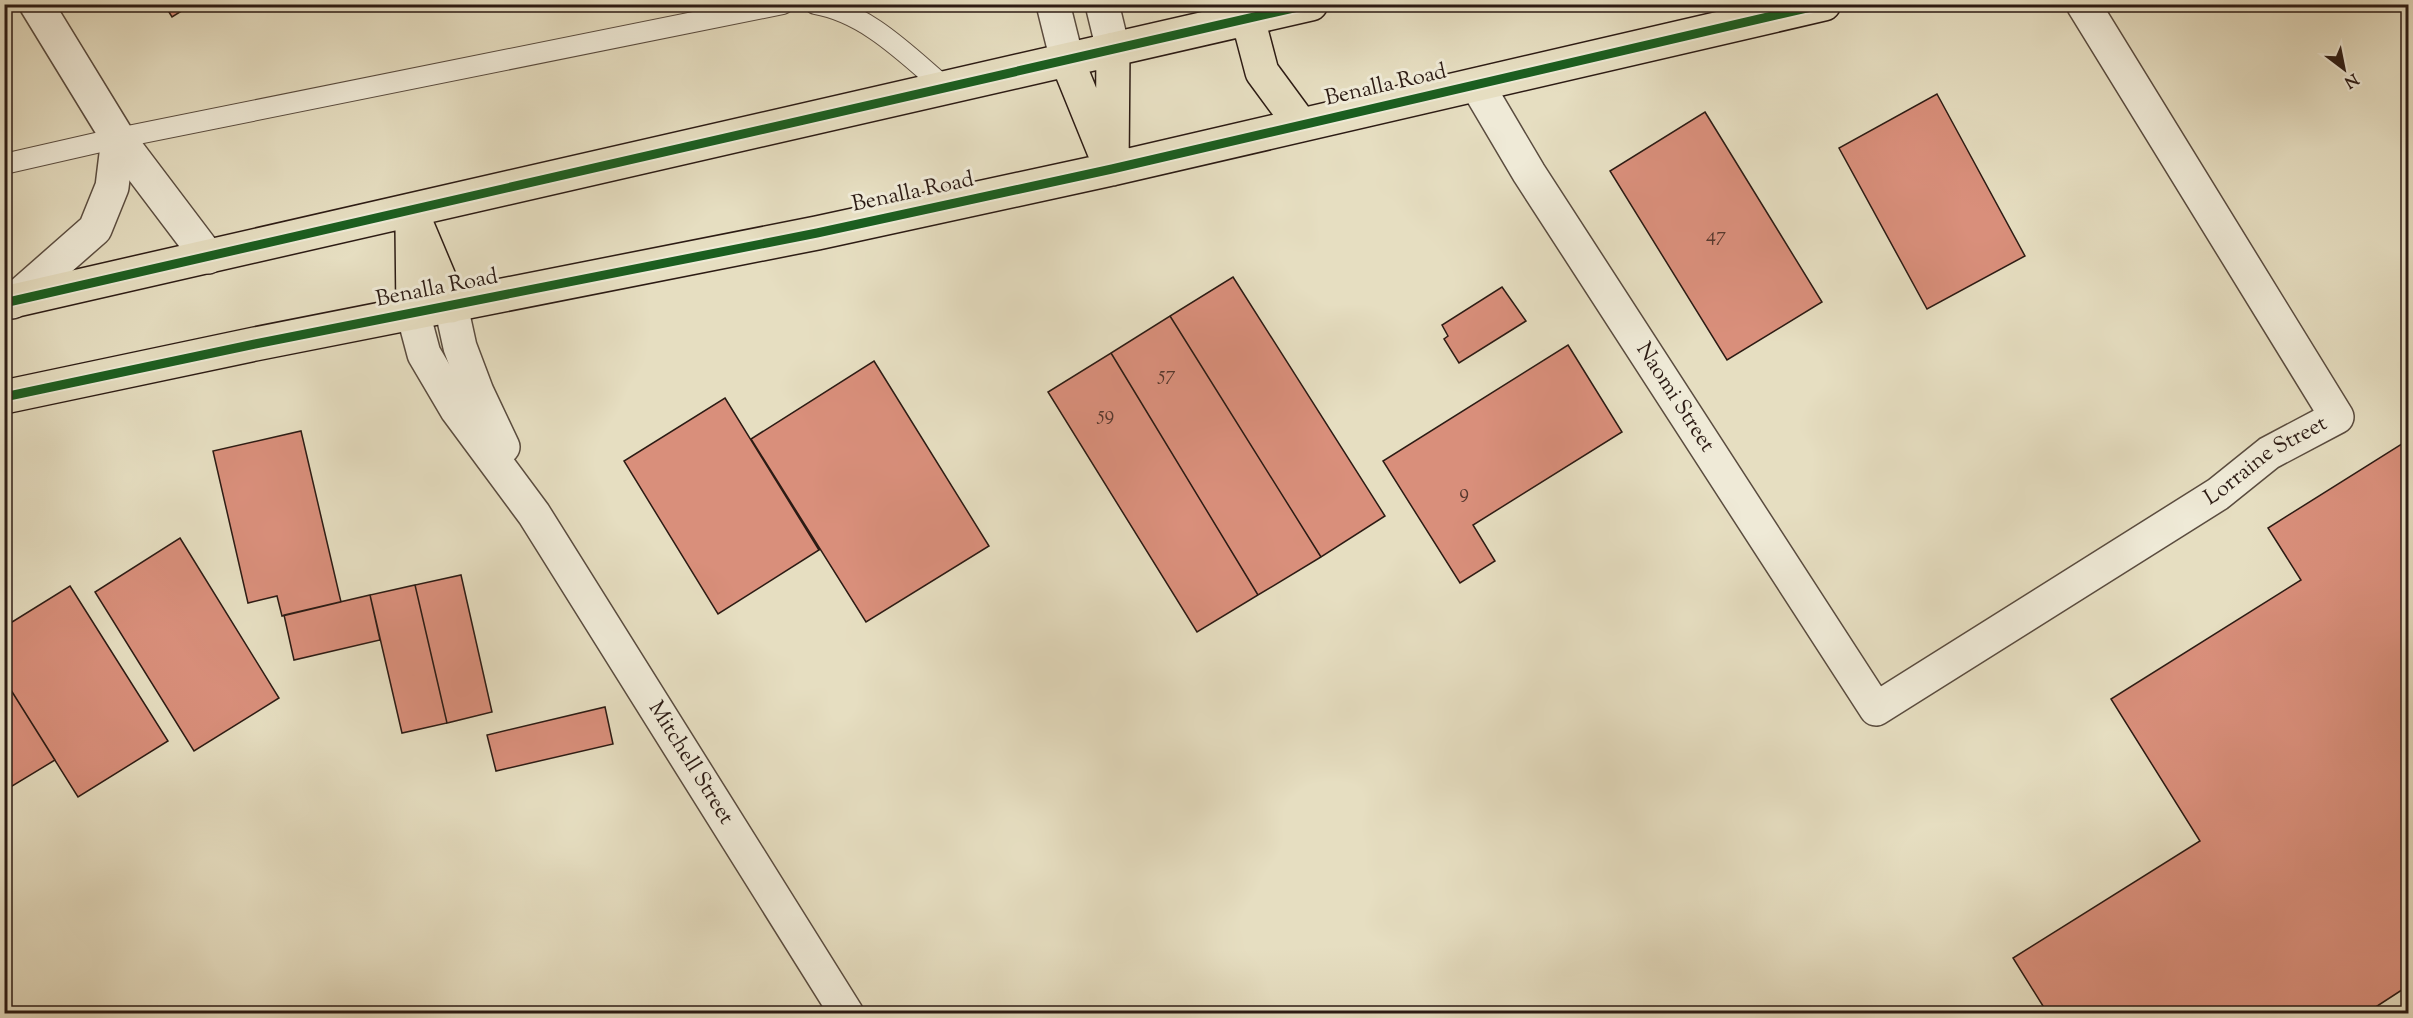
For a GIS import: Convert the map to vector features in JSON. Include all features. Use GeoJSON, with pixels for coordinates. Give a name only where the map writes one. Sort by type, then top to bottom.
{"type":"FeatureCollection","features":[{"type":"Feature","properties":{"kind":"highway"},"geometry":{"type":"LineString","coordinates":[[8,302],[1067,60],[1250,12],[1311,4]]}},
{"type":"Feature","properties":{"kind":"highway","name":"Benalla Road"},"geometry":{"type":"LineString","coordinates":[[4,397],[255,344],[817,234],[1112,169],[1824,4]]}},
{"type":"Feature","properties":{"kind":"highway"},"geometry":{"type":"LineString","coordinates":[[1250,12],[1262,72],[1301,125]]}},
{"type":"Feature","properties":{"kind":"highway"},"geometry":{"type":"LineString","coordinates":[[1112,169],[1113,49]]}},
{"type":"Feature","properties":{"kind":"highway"},"geometry":{"type":"LineString","coordinates":[[1067,60],[1112,169]]}},
{"type":"Feature","properties":{"kind":"highway"},"geometry":{"type":"LineString","coordinates":[[411,211],[451,306]]}},
{"type":"Feature","properties":{"kind":"highway"},"geometry":{"type":"LineString","coordinates":[[411,211],[413,313]]}},
{"type":"Feature","properties":{"kind":"street"},"geometry":{"type":"LineString","coordinates":[[36,4],[118,138],[208,256]]}},
{"type":"Feature","properties":{"kind":"street"},"geometry":{"type":"LineString","coordinates":[[1053,4],[1067,60]]}},
{"type":"Feature","properties":{"kind":"street"},"geometry":{"type":"LineString","coordinates":[[1102,4],[1113,49]]}},
{"type":"Feature","properties":{"kind":"street","name":"Lorraine Street"},"geometry":{"type":"LineString","coordinates":[[1876,709],[2218,494],[2269,453],[2337,417],[2083,4]]}},
{"type":"Feature","properties":{"kind":"street","name":"Naomi Street"},"geometry":{"type":"LineString","coordinates":[[1477,85],[1529,173],[1876,709]]}},
{"type":"Feature","properties":{"kind":"street"},"geometry":{"type":"LineString","coordinates":[[8,302],[95,229],[112,187],[118,138]]}},
{"type":"Feature","properties":{"kind":"street","name":"Mitchell Street"},"geometry":{"type":"LineString","coordinates":[[451,306],[460,348],[477,392],[534,514]]}},
{"type":"Feature","properties":{"kind":"street","name":"Mitchell Street"},"geometry":{"type":"LineString","coordinates":[[413,313],[424,354],[457,410],[534,514],[847,1014]]}},
{"type":"Feature","properties":{"kind":"lane"},"geometry":{"type":"LineString","coordinates":[[4,164],[118,138],[783,4]]}},
{"type":"Feature","properties":{"kind":"lane"},"geometry":{"type":"LineString","coordinates":[[815,4],[834,7],[877,31],[946,88]]}},
{"type":"Feature","properties":{"kind":"building"},"geometry":{"type":"Polygon","coordinates":[[[164,4],[193,4],[172,17],[164,4]]]}},
{"type":"Feature","properties":{"kind":"building"},"geometry":{"type":"Polygon","coordinates":[[[1937,94],[2025,256],[1927,309],[1839,148],[1937,94]]]}},
{"type":"Feature","properties":{"kind":"building"},"geometry":{"type":"Polygon","coordinates":[[[1705,112],[1822,302],[1727,360],[1610,171],[1705,112]]]}},
{"type":"Feature","properties":{"kind":"building"},"geometry":{"type":"Polygon","coordinates":[[[1233,277],[1385,516],[1321,557],[1170,316],[1233,277]]]}},
{"type":"Feature","properties":{"kind":"building"},"geometry":{"type":"Polygon","coordinates":[[[1502,287],[1526,321],[1459,363],[1444,339],[1448,336],[1442,325],[1502,287]]]}},
{"type":"Feature","properties":{"kind":"building"},"geometry":{"type":"Polygon","coordinates":[[[1170,316],[1321,557],[1258,595],[1111,353],[1170,316]]]}},
{"type":"Feature","properties":{"kind":"building"},"geometry":{"type":"Polygon","coordinates":[[[1568,345],[1622,432],[1473,525],[1495,561],[1460,583],[1383,461],[1568,345]]]}},
{"type":"Feature","properties":{"kind":"building"},"geometry":{"type":"Polygon","coordinates":[[[1111,353],[1258,595],[1197,632],[1048,392],[1111,353]]]}},
{"type":"Feature","properties":{"kind":"building"},"geometry":{"type":"Polygon","coordinates":[[[874,361],[989,546],[866,622],[751,439],[874,361]]]}},
{"type":"Feature","properties":{"kind":"building"},"geometry":{"type":"Polygon","coordinates":[[[725,398],[819,550],[718,614],[624,461],[725,398]]]}},
{"type":"Feature","properties":{"kind":"building"},"geometry":{"type":"Polygon","coordinates":[[[301,431],[341,602],[282,616],[277,596],[248,603],[213,451],[301,431]]]}},
{"type":"Feature","properties":{"kind":"building"},"geometry":{"type":"Polygon","coordinates":[[[2408,440],[2408,986],[2365,1014],[2048,1014],[2013,958],[2200,841],[2111,699],[2301,580],[2268,528],[2408,440]]]}},
{"type":"Feature","properties":{"kind":"building"},"geometry":{"type":"Polygon","coordinates":[[[180,538],[279,698],[194,751],[95,592],[180,538]]]}},
{"type":"Feature","properties":{"kind":"building"},"geometry":{"type":"Polygon","coordinates":[[[461,575],[492,712],[447,723],[415,585],[461,575]]]}},
{"type":"Feature","properties":{"kind":"building"},"geometry":{"type":"Polygon","coordinates":[[[415,585],[447,723],[402,733],[370,595],[415,585]]]}},
{"type":"Feature","properties":{"kind":"building"},"geometry":{"type":"Polygon","coordinates":[[[70,586],[168,741],[78,797],[4,679],[4,627],[70,586]]]}},
{"type":"Feature","properties":{"kind":"building"},"geometry":{"type":"Polygon","coordinates":[[[370,595],[380,640],[294,660],[284,615],[370,595]]]}},
{"type":"Feature","properties":{"kind":"building"},"geometry":{"type":"Polygon","coordinates":[[[4,679],[55,760],[4,791],[4,679]]]}},
{"type":"Feature","properties":{"kind":"building"},"geometry":{"type":"Polygon","coordinates":[[[605,707],[613,744],[496,771],[487,735],[605,707]]]}},
{"type":"Feature","properties":{"kind":"cycle path"},"geometry":{"type":"LineString","coordinates":[[4,303],[1311,4]]}},
{"type":"Feature","properties":{"kind":"cycle path"},"geometry":{"type":"LineString","coordinates":[[4,397],[255,344],[817,233],[1112,169],[1824,4]]}}]}
